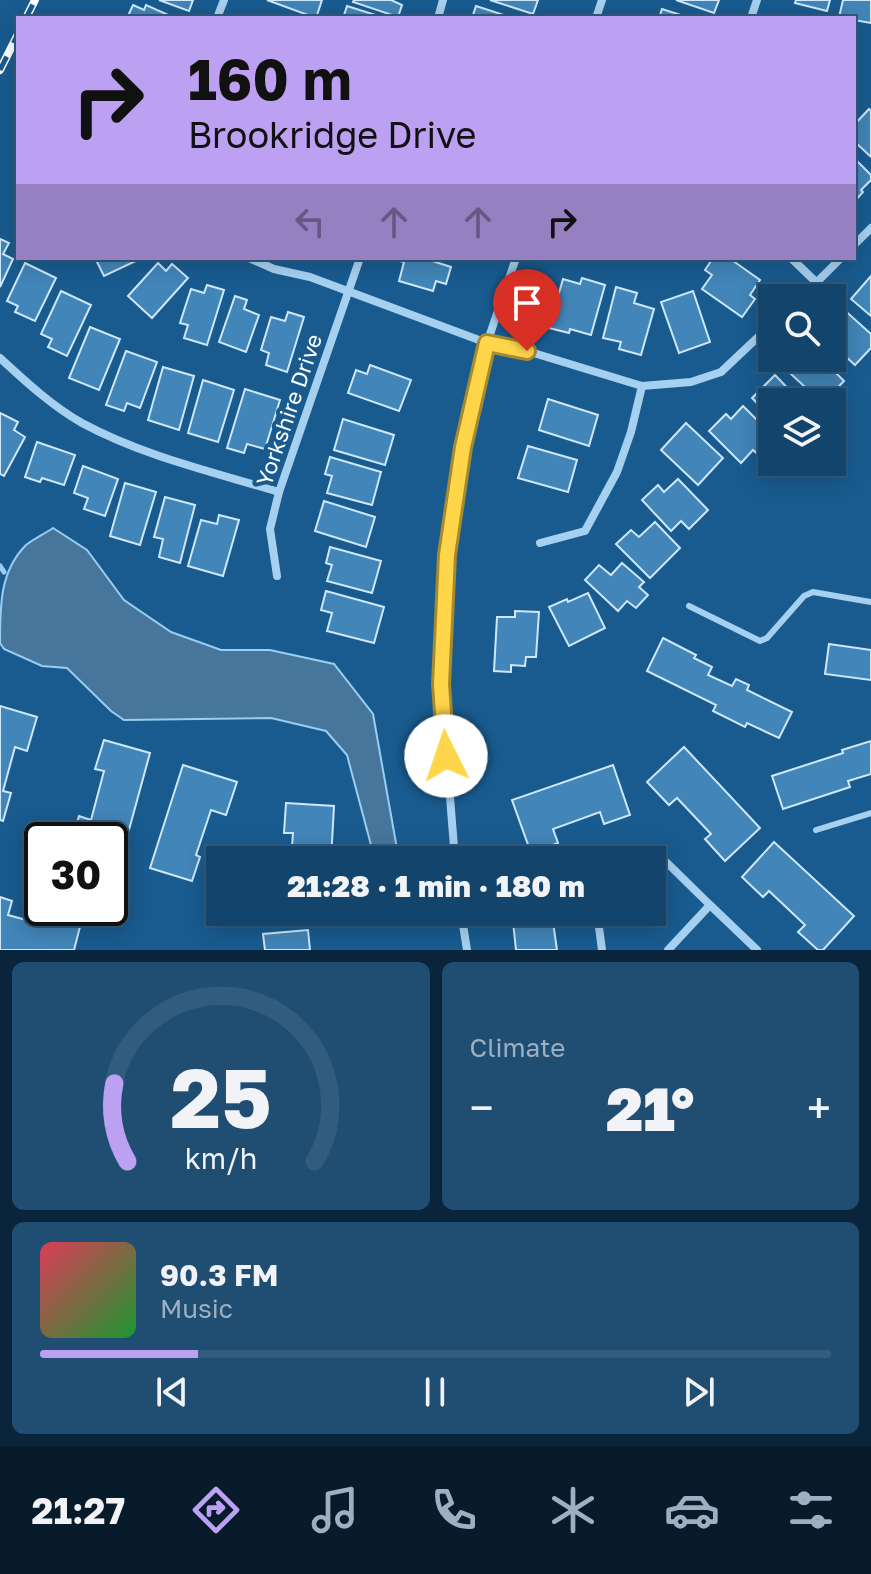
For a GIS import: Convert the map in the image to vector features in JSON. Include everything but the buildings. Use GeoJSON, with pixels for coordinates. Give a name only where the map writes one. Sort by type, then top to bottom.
{"type":"FeatureCollection","features":[{"type":"Feature","properties":{"kind":"street"},"geometry":{"type":"LineString","coordinates":[[856,243],[871,228]]}},
{"type":"Feature","properties":{"kind":"street"},"geometry":{"type":"LineString","coordinates":[[254,260],[274,269],[310,277],[487,343],[527,351],[642,386],[691,382],[721,372],[758,337]]}},
{"type":"Feature","properties":{"kind":"street","name":"Yorkshire Drive"},"geometry":{"type":"LineString","coordinates":[[277,576],[270,529],[279,492],[359,260]]}},
{"type":"Feature","properties":{"kind":"street"},"geometry":{"type":"LineString","coordinates":[[454,846],[441,684],[447,555],[463,447],[487,343],[515,260]]}},
{"type":"Feature","properties":{"kind":"street"},"geometry":{"type":"LineString","coordinates":[[793,260],[817,283],[839,260]]}},
{"type":"Feature","properties":{"kind":"street"},"geometry":{"type":"LineString","coordinates":[[0,358],[29,385],[81,422],[146,451],[279,492]]}},
{"type":"Feature","properties":{"kind":"street"},"geometry":{"type":"LineString","coordinates":[[540,543],[585,531],[617,472],[642,386]]}},
{"type":"Feature","properties":{"kind":"street"},"geometry":{"type":"LineString","coordinates":[[666,862],[757,950]]}},
{"type":"Feature","properties":{"kind":"street"},"geometry":{"type":"LineString","coordinates":[[668,950],[710,905]]}},
{"type":"Feature","properties":{"kind":"street"},"geometry":{"type":"LineString","coordinates":[[463,926],[467,950]]}},
{"type":"Feature","properties":{"kind":"street"},"geometry":{"type":"LineString","coordinates":[[599,926],[602,950]]}},
{"type":"Feature","properties":{"kind":"lane"},"geometry":{"type":"LineString","coordinates":[[689,606],[760,641],[767,638],[804,596],[813,592],[871,602]]}},
{"type":"Feature","properties":{"kind":"lane"},"geometry":{"type":"LineString","coordinates":[[816,830],[871,813]]}},
{"type":"Feature","properties":{"kind":"water"},"geometry":{"type":"Polygon","coordinates":[[[53,528],[87,550],[124,600],[171,632],[221,650],[270,650],[334,664],[373,714],[397,846],[371,846],[347,755],[326,731],[271,718],[124,720],[67,668],[42,666],[4,649],[0,643],[3,590],[11,566],[26,545],[53,528]]]}},
{"type":"Feature","properties":{"kind":"waterway"},"geometry":{"type":"LineString","coordinates":[[0,566],[4,572]]}},
{"type":"Feature","properties":{"kind":"railway"},"geometry":{"type":"LineString","coordinates":[[27,16],[35,0]]}},
{"type":"Feature","properties":{"kind":"railway"},"geometry":{"type":"LineString","coordinates":[[0,70],[16,38]]}},
{"type":"Feature","properties":{"kind":"route"},"geometry":{"type":"LineString","coordinates":[[446,756],[441,684],[447,555],[463,447],[487,343],[527,351]]}}]}
